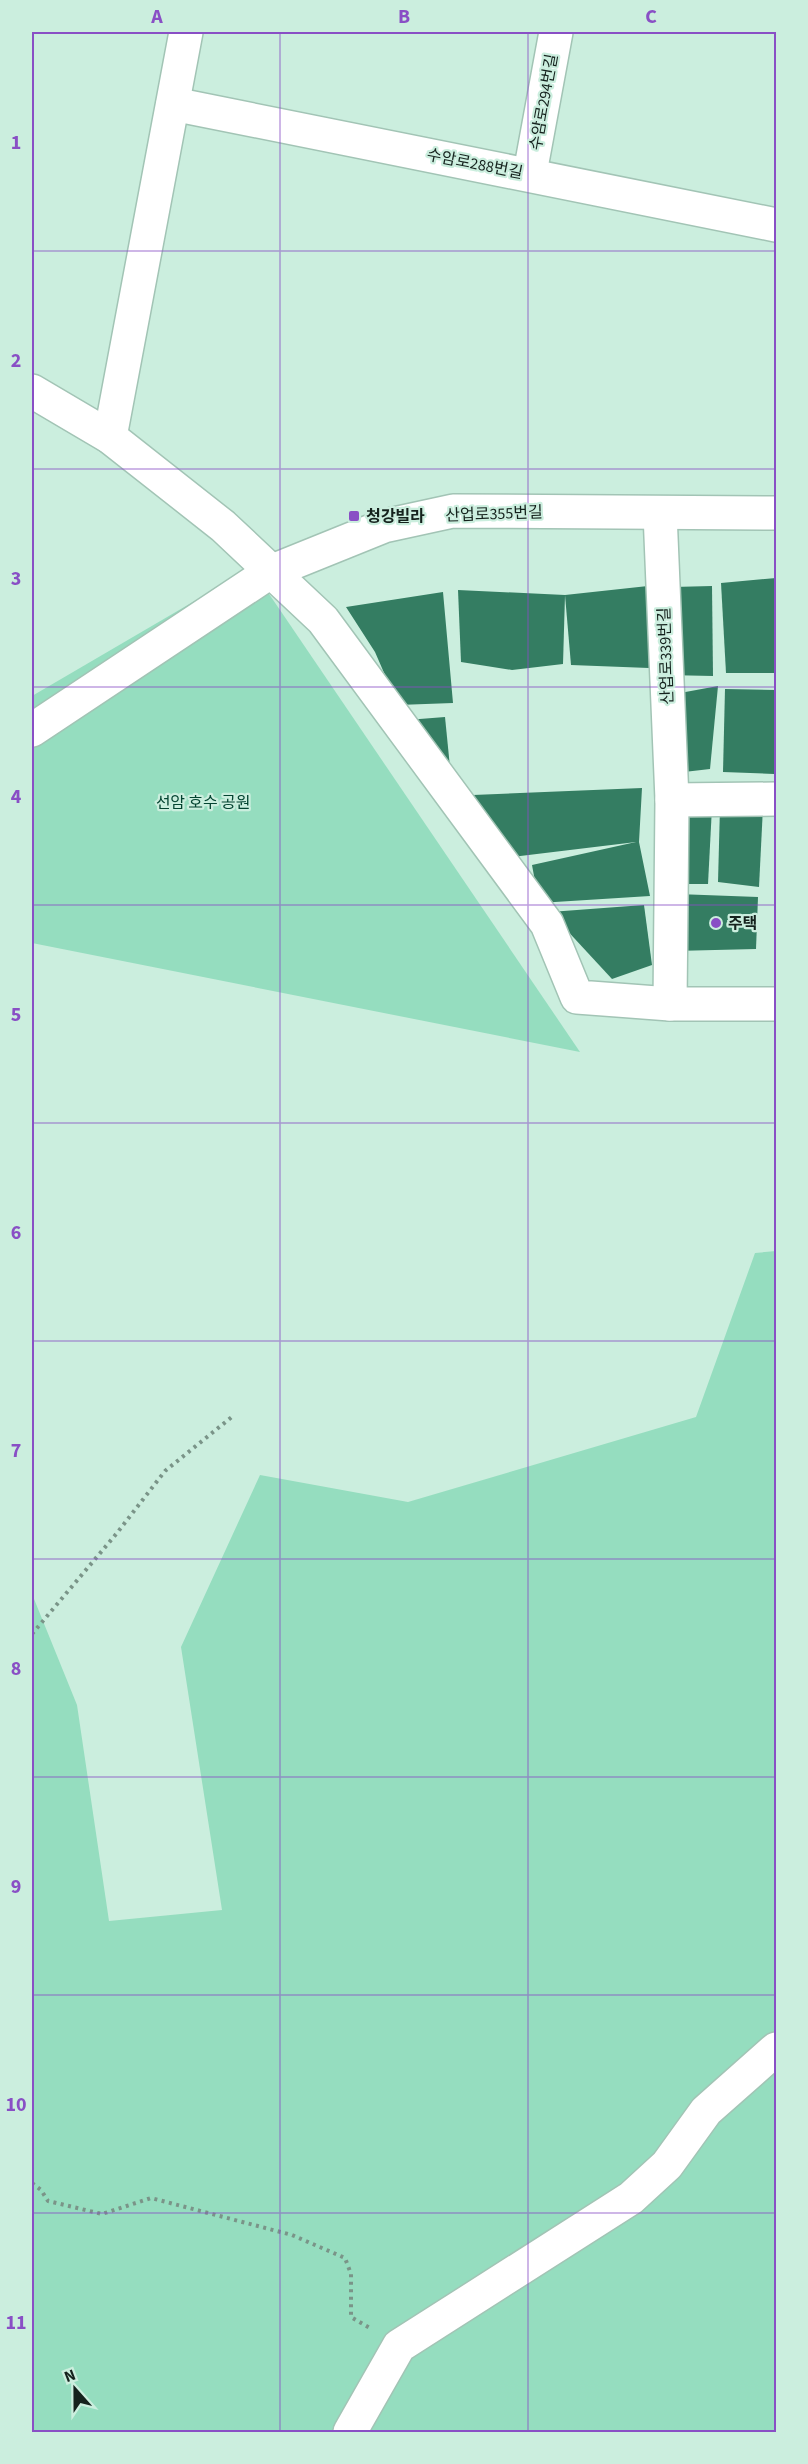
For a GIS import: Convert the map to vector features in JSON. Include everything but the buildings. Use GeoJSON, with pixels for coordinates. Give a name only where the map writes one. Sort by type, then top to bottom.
{"type":"FeatureCollection","features":[{"type":"Feature","properties":{"kind":"street"},"geometry":{"type":"LineString","coordinates":[[110,437],[186,32]]}},
{"type":"Feature","properties":{"kind":"street","name":"수암로294번길"},"geometry":{"type":"LineString","coordinates":[[531,173],[556,32]]}},
{"type":"Feature","properties":{"kind":"street","name":"수암로288번길"},"geometry":{"type":"LineString","coordinates":[[173,104],[531,173],[777,225]]}},
{"type":"Feature","properties":{"kind":"street"},"geometry":{"type":"LineString","coordinates":[[32,391],[110,437],[223,526],[323,620],[547,924],[577,997],[670,1004],[777,1004]]}},
{"type":"Feature","properties":{"kind":"street","name":"산업로355번길"},"geometry":{"type":"LineString","coordinates":[[32,730],[270,572],[384,526],[453,511],[777,513]]}},
{"type":"Feature","properties":{"kind":"street","name":"산업로339번길"},"geometry":{"type":"LineString","coordinates":[[660,513],[672,800],[670,1004]]}},
{"type":"Feature","properties":{"kind":"street"},"geometry":{"type":"LineString","coordinates":[[672,800],[777,799]]}},
{"type":"Feature","properties":{"kind":"street"},"geometry":{"type":"LineString","coordinates":[[350,2433],[399,2346],[631,2198],[667,2165],[706,2111],[777,2049]]}},
{"type":"Feature","properties":{"kind":"path"},"geometry":{"type":"LineString","coordinates":[[32,1634],[117,1533],[165,1470],[233,1416]]}},
{"type":"Feature","properties":{"kind":"path"},"geometry":{"type":"LineString","coordinates":[[32,2182],[48,2201],[102,2214],[151,2198],[292,2235],[345,2258],[351,2274],[351,2317],[399,2346]]}},
{"type":"Feature","properties":{"kind":"green space","name":"선암 호수 공원"},"geometry":{"type":"Polygon","coordinates":[[[251,568],[580,1052],[32,943],[32,696],[251,568]]]}},
{"type":"Feature","properties":{"kind":"green space"},"geometry":{"type":"Polygon","coordinates":[[[776,1251],[776,2432],[32,2432],[32,1594],[77,1705],[109,1921],[222,1910],[181,1647],[260,1475],[408,1502],[696,1417],[755,1253],[776,1251]]]}},
{"type":"Feature","properties":{"kind":"place","name":"청강빌라"},"geometry":{"type":"Point","coordinates":[354,516]}},
{"type":"Feature","properties":{"kind":"place","name":"주택"},"geometry":{"type":"Point","coordinates":[716,923]}}]}
